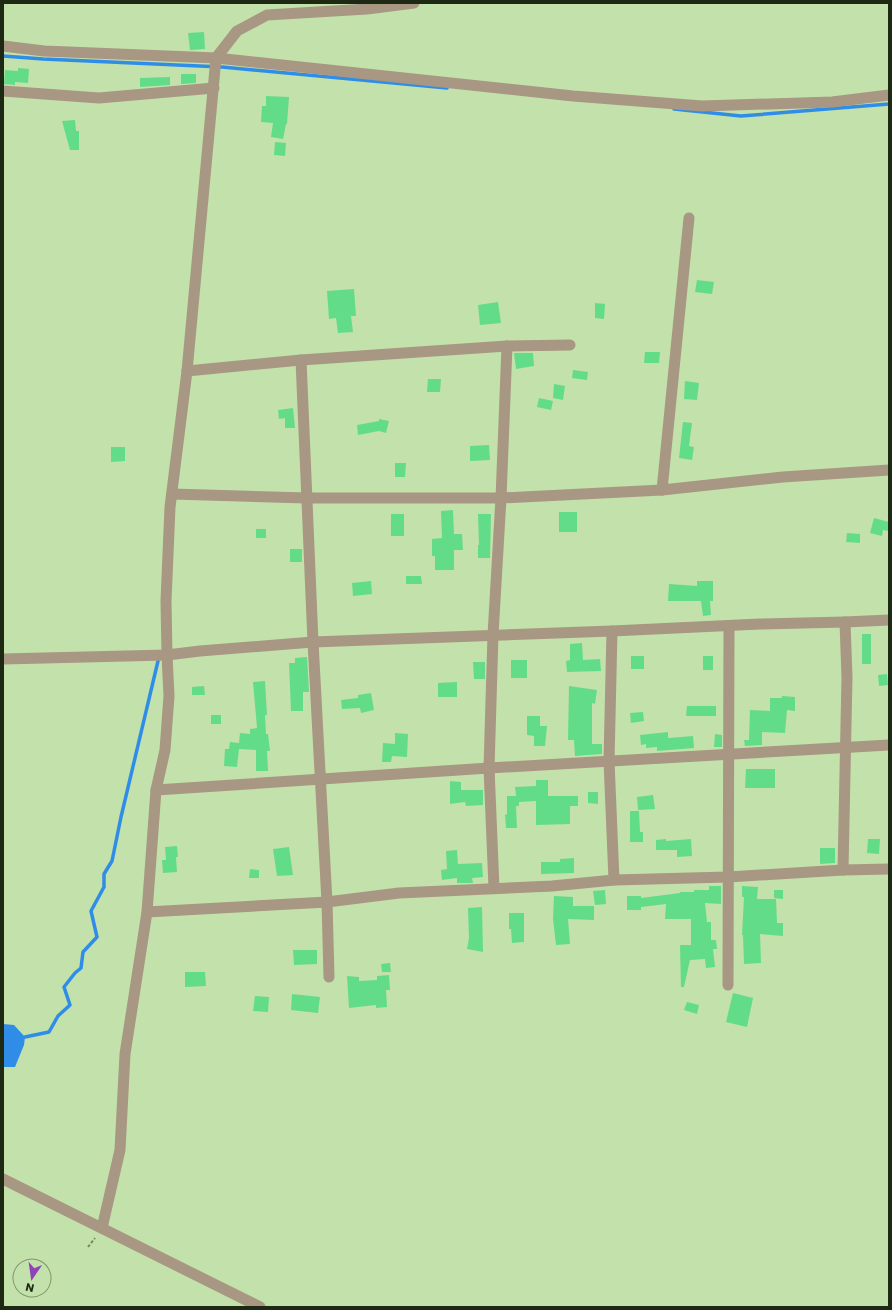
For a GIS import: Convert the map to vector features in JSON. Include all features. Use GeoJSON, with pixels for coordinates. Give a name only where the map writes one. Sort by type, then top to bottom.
{"type":"FeatureCollection","features":[{"type":"Feature","properties":{"kind":"street"},"geometry":{"type":"LineString","coordinates":[[102,1228],[120,1150],[125,1054],[147,912],[156,790],[165,750],[169,696],[166,601],[172,494],[187,371],[216,59],[237,31],[267,15],[368,8],[414,3]]}},
{"type":"Feature","properties":{"kind":"street"},"geometry":{"type":"LineString","coordinates":[[3,46],[44,51],[216,59],[573,96],[702,106],[832,102],[889,95]]}},
{"type":"Feature","properties":{"kind":"street"},"geometry":{"type":"LineString","coordinates":[[3,90],[99,98],[214,88]]}},
{"type":"Feature","properties":{"kind":"street"},"geometry":{"type":"LineString","coordinates":[[662,490],[689,218]]}},
{"type":"Feature","properties":{"kind":"street"},"geometry":{"type":"LineString","coordinates":[[187,371],[300,360],[507,346],[570,345]]}},
{"type":"Feature","properties":{"kind":"street"},"geometry":{"type":"LineString","coordinates":[[494,888],[490,768],[493,635],[501,498],[507,346]]}},
{"type":"Feature","properties":{"kind":"street"},"geometry":{"type":"LineString","coordinates":[[300,360],[327,902],[329,977]]}},
{"type":"Feature","properties":{"kind":"street"},"geometry":{"type":"LineString","coordinates":[[172,494],[307,498],[501,498],[662,490],[783,477],[889,470]]}},
{"type":"Feature","properties":{"kind":"street"},"geometry":{"type":"LineString","coordinates":[[3,659],[167,655],[313,642],[889,620]]}},
{"type":"Feature","properties":{"kind":"street"},"geometry":{"type":"LineString","coordinates":[[843,870],[847,677],[845,622]]}},
{"type":"Feature","properties":{"kind":"street"},"geometry":{"type":"LineString","coordinates":[[728,985],[729,626]]}},
{"type":"Feature","properties":{"kind":"street"},"geometry":{"type":"LineString","coordinates":[[612,631],[609,761],[614,880]]}},
{"type":"Feature","properties":{"kind":"street"},"geometry":{"type":"LineString","coordinates":[[156,790],[490,768],[889,745]]}},
{"type":"Feature","properties":{"kind":"street"},"geometry":{"type":"LineString","coordinates":[[147,912],[327,902],[399,893],[552,886],[614,880],[889,869]]}},
{"type":"Feature","properties":{"kind":"street"},"geometry":{"type":"LineString","coordinates":[[3,1179],[260,1307]]}},
{"type":"Feature","properties":{"kind":"water"},"geometry":{"type":"Polygon","coordinates":[[[3,1024],[14,1025],[25,1037],[24,1045],[15,1067],[3,1067],[3,1024]]]}},
{"type":"Feature","properties":{"kind":"building"},"geometry":{"type":"Polygon","coordinates":[[[204,32],[205,49],[190,50],[188,33],[204,32]]]}},
{"type":"Feature","properties":{"kind":"building"},"geometry":{"type":"Polygon","coordinates":[[[18,68],[29,69],[28,83],[15,82],[15,85],[4,84],[5,70],[18,71],[18,68]]]}},
{"type":"Feature","properties":{"kind":"building"},"geometry":{"type":"Polygon","coordinates":[[[181,74],[196,74],[196,83],[181,84],[181,74]]]}},
{"type":"Feature","properties":{"kind":"building"},"geometry":{"type":"Polygon","coordinates":[[[170,77],[170,85],[140,87],[140,78],[170,77]]]}},
{"type":"Feature","properties":{"kind":"building"},"geometry":{"type":"Polygon","coordinates":[[[266,96],[289,97],[287,124],[283,139],[271,137],[273,123],[261,122],[262,106],[266,106],[266,96]]]}},
{"type":"Feature","properties":{"kind":"building"},"geometry":{"type":"Polygon","coordinates":[[[75,120],[76,131],[79,131],[79,150],[70,150],[62,121],[75,120]]]}},
{"type":"Feature","properties":{"kind":"building"},"geometry":{"type":"Polygon","coordinates":[[[275,142],[286,143],[285,156],[274,155],[275,142]]]}},
{"type":"Feature","properties":{"kind":"building"},"geometry":{"type":"Polygon","coordinates":[[[697,280],[714,282],[712,294],[695,292],[697,280]]]}},
{"type":"Feature","properties":{"kind":"building"},"geometry":{"type":"Polygon","coordinates":[[[354,289],[356,316],[351,316],[353,332],[338,333],[336,318],[329,319],[327,291],[354,289]]]}},
{"type":"Feature","properties":{"kind":"building"},"geometry":{"type":"Polygon","coordinates":[[[498,302],[501,323],[480,325],[478,305],[498,302]]]}},
{"type":"Feature","properties":{"kind":"building"},"geometry":{"type":"Polygon","coordinates":[[[595,303],[605,304],[604,319],[595,318],[595,303]]]}},
{"type":"Feature","properties":{"kind":"building"},"geometry":{"type":"Polygon","coordinates":[[[645,352],[660,352],[659,363],[644,363],[645,352]]]}},
{"type":"Feature","properties":{"kind":"building"},"geometry":{"type":"Polygon","coordinates":[[[514,353],[533,353],[534,366],[516,369],[514,353]]]}},
{"type":"Feature","properties":{"kind":"building"},"geometry":{"type":"Polygon","coordinates":[[[573,370],[588,372],[587,380],[572,378],[573,370]]]}},
{"type":"Feature","properties":{"kind":"building"},"geometry":{"type":"Polygon","coordinates":[[[428,379],[441,379],[440,392],[427,392],[428,379]]]}},
{"type":"Feature","properties":{"kind":"building"},"geometry":{"type":"Polygon","coordinates":[[[685,381],[699,383],[697,400],[684,399],[685,381]]]}},
{"type":"Feature","properties":{"kind":"building"},"geometry":{"type":"Polygon","coordinates":[[[554,384],[565,386],[563,400],[553,398],[554,384]]]}},
{"type":"Feature","properties":{"kind":"building"},"geometry":{"type":"Polygon","coordinates":[[[539,398],[553,401],[551,410],[537,407],[539,398]]]}},
{"type":"Feature","properties":{"kind":"building"},"geometry":{"type":"Polygon","coordinates":[[[293,408],[295,428],[285,428],[285,418],[279,419],[278,410],[293,408]]]}},
{"type":"Feature","properties":{"kind":"building"},"geometry":{"type":"Polygon","coordinates":[[[379,419],[389,421],[386,433],[379,431],[358,435],[357,425],[379,421],[379,419]]]}},
{"type":"Feature","properties":{"kind":"building"},"geometry":{"type":"Polygon","coordinates":[[[683,422],[692,423],[689,446],[694,447],[692,460],[679,458],[683,422]]]}},
{"type":"Feature","properties":{"kind":"building"},"geometry":{"type":"Polygon","coordinates":[[[489,445],[490,460],[470,461],[470,446],[489,445]]]}},
{"type":"Feature","properties":{"kind":"building"},"geometry":{"type":"Polygon","coordinates":[[[111,447],[125,447],[125,461],[111,462],[111,447]]]}},
{"type":"Feature","properties":{"kind":"building"},"geometry":{"type":"Polygon","coordinates":[[[395,463],[406,463],[405,477],[395,477],[395,463]]]}},
{"type":"Feature","properties":{"kind":"building"},"geometry":{"type":"Polygon","coordinates":[[[453,510],[454,534],[462,534],[463,550],[454,550],[454,570],[435,570],[435,556],[432,556],[432,539],[442,538],[441,511],[453,510]]]}},
{"type":"Feature","properties":{"kind":"building"},"geometry":{"type":"Polygon","coordinates":[[[559,512],[577,512],[577,532],[559,532],[559,512]]]}},
{"type":"Feature","properties":{"kind":"building"},"geometry":{"type":"Polygon","coordinates":[[[391,514],[404,514],[404,536],[391,536],[391,514]]]}},
{"type":"Feature","properties":{"kind":"building"},"geometry":{"type":"Polygon","coordinates":[[[478,514],[491,514],[490,558],[478,558],[478,514]]]}},
{"type":"Feature","properties":{"kind":"building"},"geometry":{"type":"Polygon","coordinates":[[[874,518],[889,522],[889,531],[883,530],[882,536],[870,533],[874,518]]]}},
{"type":"Feature","properties":{"kind":"building"},"geometry":{"type":"Polygon","coordinates":[[[256,529],[266,529],[266,538],[256,538],[256,529]]]}},
{"type":"Feature","properties":{"kind":"building"},"geometry":{"type":"Polygon","coordinates":[[[847,533],[860,534],[860,543],[846,542],[847,533]]]}},
{"type":"Feature","properties":{"kind":"building"},"geometry":{"type":"Polygon","coordinates":[[[290,549],[302,549],[302,562],[290,562],[290,549]]]}},
{"type":"Feature","properties":{"kind":"building"},"geometry":{"type":"Polygon","coordinates":[[[406,576],[421,576],[422,584],[406,584],[406,576]]]}},
{"type":"Feature","properties":{"kind":"building"},"geometry":{"type":"Polygon","coordinates":[[[371,581],[372,594],[353,596],[352,583],[371,581]]]}},
{"type":"Feature","properties":{"kind":"building"},"geometry":{"type":"Polygon","coordinates":[[[697,581],[713,581],[713,601],[710,601],[711,615],[703,616],[701,601],[668,601],[669,584],[697,586],[697,581]]]}},
{"type":"Feature","properties":{"kind":"building"},"geometry":{"type":"Polygon","coordinates":[[[862,634],[871,634],[871,664],[862,664],[862,634]]]}},
{"type":"Feature","properties":{"kind":"building"},"geometry":{"type":"Polygon","coordinates":[[[582,643],[583,660],[600,659],[601,671],[567,672],[566,661],[570,660],[570,644],[582,643]]]}},
{"type":"Feature","properties":{"kind":"building"},"geometry":{"type":"Polygon","coordinates":[[[631,656],[644,656],[644,669],[631,669],[631,656]]]}},
{"type":"Feature","properties":{"kind":"building"},"geometry":{"type":"Polygon","coordinates":[[[703,656],[713,656],[713,670],[703,670],[703,656]]]}},
{"type":"Feature","properties":{"kind":"building"},"geometry":{"type":"Polygon","coordinates":[[[307,657],[309,692],[303,692],[303,711],[291,711],[289,663],[295,663],[295,658],[307,657]]]}},
{"type":"Feature","properties":{"kind":"building"},"geometry":{"type":"Polygon","coordinates":[[[511,660],[527,660],[527,678],[511,678],[511,660]]]}},
{"type":"Feature","properties":{"kind":"building"},"geometry":{"type":"Polygon","coordinates":[[[473,662],[485,662],[485,679],[474,679],[473,662]]]}},
{"type":"Feature","properties":{"kind":"building"},"geometry":{"type":"Polygon","coordinates":[[[887,674],[888,685],[879,686],[878,675],[887,674]]]}},
{"type":"Feature","properties":{"kind":"building"},"geometry":{"type":"Polygon","coordinates":[[[265,681],[267,715],[265,715],[266,734],[268,734],[270,751],[267,751],[268,771],[256,771],[256,750],[239,749],[237,767],[224,766],[225,749],[229,749],[230,742],[239,743],[240,733],[250,734],[250,729],[257,728],[253,682],[265,681]]]}},
{"type":"Feature","properties":{"kind":"building"},"geometry":{"type":"Polygon","coordinates":[[[457,682],[457,697],[438,697],[438,683],[457,682]]]}},
{"type":"Feature","properties":{"kind":"building"},"geometry":{"type":"Polygon","coordinates":[[[204,686],[205,695],[192,695],[192,687],[204,686]]]}},
{"type":"Feature","properties":{"kind":"building"},"geometry":{"type":"Polygon","coordinates":[[[569,686],[597,690],[595,704],[592,703],[592,744],[602,744],[602,754],[575,756],[574,740],[568,740],[569,686]]]}},
{"type":"Feature","properties":{"kind":"building"},"geometry":{"type":"Polygon","coordinates":[[[371,693],[374,710],[361,713],[360,708],[342,709],[341,700],[358,698],[358,695],[371,693]]]}},
{"type":"Feature","properties":{"kind":"building"},"geometry":{"type":"Polygon","coordinates":[[[782,696],[795,697],[795,711],[787,710],[785,733],[762,732],[762,745],[745,746],[744,740],[749,740],[750,710],[770,711],[770,698],[782,698],[782,696]]]}},
{"type":"Feature","properties":{"kind":"building"},"geometry":{"type":"Polygon","coordinates":[[[687,706],[716,706],[716,716],[686,716],[687,706]]]}},
{"type":"Feature","properties":{"kind":"building"},"geometry":{"type":"Polygon","coordinates":[[[643,712],[644,721],[631,723],[630,713],[643,712]]]}},
{"type":"Feature","properties":{"kind":"building"},"geometry":{"type":"Polygon","coordinates":[[[211,715],[221,715],[221,724],[211,724],[211,715]]]}},
{"type":"Feature","properties":{"kind":"building"},"geometry":{"type":"Polygon","coordinates":[[[527,716],[540,716],[540,726],[547,726],[545,746],[534,746],[534,736],[527,735],[527,716]]]}},
{"type":"Feature","properties":{"kind":"building"},"geometry":{"type":"Polygon","coordinates":[[[668,732],[668,738],[693,736],[694,748],[657,751],[657,747],[646,748],[646,744],[641,745],[640,735],[668,732]]]}},
{"type":"Feature","properties":{"kind":"building"},"geometry":{"type":"Polygon","coordinates":[[[395,733],[408,734],[407,757],[392,756],[391,762],[382,762],[383,743],[395,744],[395,733]]]}},
{"type":"Feature","properties":{"kind":"building"},"geometry":{"type":"Polygon","coordinates":[[[715,734],[722,735],[722,747],[714,747],[715,734]]]}},
{"type":"Feature","properties":{"kind":"building"},"geometry":{"type":"Polygon","coordinates":[[[746,769],[775,769],[775,788],[745,788],[746,769]]]}},
{"type":"Feature","properties":{"kind":"building"},"geometry":{"type":"Polygon","coordinates":[[[536,780],[548,780],[548,796],[578,796],[578,806],[570,806],[570,824],[536,825],[536,801],[519,802],[519,806],[516,806],[517,828],[506,828],[505,815],[507,814],[507,796],[516,796],[515,787],[536,786],[536,780]]]}},
{"type":"Feature","properties":{"kind":"building"},"geometry":{"type":"Polygon","coordinates":[[[450,781],[461,782],[461,790],[483,790],[483,805],[466,806],[465,802],[450,804],[450,781]]]}},
{"type":"Feature","properties":{"kind":"building"},"geometry":{"type":"Polygon","coordinates":[[[588,792],[598,792],[598,804],[588,803],[588,792]]]}},
{"type":"Feature","properties":{"kind":"building"},"geometry":{"type":"Polygon","coordinates":[[[653,795],[655,809],[638,810],[637,797],[653,795]]]}},
{"type":"Feature","properties":{"kind":"building"},"geometry":{"type":"Polygon","coordinates":[[[630,811],[639,811],[640,832],[643,832],[643,842],[630,842],[630,811]]]}},
{"type":"Feature","properties":{"kind":"building"},"geometry":{"type":"Polygon","coordinates":[[[666,839],[666,841],[691,839],[692,856],[677,857],[677,850],[656,850],[656,840],[666,839]]]}},
{"type":"Feature","properties":{"kind":"building"},"geometry":{"type":"Polygon","coordinates":[[[868,839],[880,839],[879,854],[867,853],[868,839]]]}},
{"type":"Feature","properties":{"kind":"building"},"geometry":{"type":"Polygon","coordinates":[[[177,846],[177,872],[163,873],[162,860],[166,860],[165,847],[177,846]]]}},
{"type":"Feature","properties":{"kind":"building"},"geometry":{"type":"Polygon","coordinates":[[[289,847],[293,875],[277,876],[273,849],[289,847]]]}},
{"type":"Feature","properties":{"kind":"building"},"geometry":{"type":"Polygon","coordinates":[[[820,848],[835,848],[835,863],[820,864],[820,848]]]}},
{"type":"Feature","properties":{"kind":"building"},"geometry":{"type":"Polygon","coordinates":[[[457,850],[458,864],[482,863],[483,877],[472,878],[473,883],[457,883],[457,878],[442,880],[441,870],[447,869],[446,851],[457,850]]]}},
{"type":"Feature","properties":{"kind":"building"},"geometry":{"type":"Polygon","coordinates":[[[574,858],[574,873],[541,874],[541,862],[560,862],[560,859],[574,858]]]}},
{"type":"Feature","properties":{"kind":"building"},"geometry":{"type":"Polygon","coordinates":[[[250,869],[259,870],[259,878],[249,878],[250,869]]]}},
{"type":"Feature","properties":{"kind":"building"},"geometry":{"type":"Polygon","coordinates":[[[709,886],[721,886],[721,904],[705,903],[707,922],[711,922],[711,940],[716,940],[717,949],[713,949],[715,967],[706,968],[705,959],[690,960],[684,987],[681,987],[680,945],[691,945],[691,919],[665,919],[666,904],[641,907],[641,910],[627,910],[627,896],[641,896],[641,898],[680,892],[694,892],[694,890],[709,890],[709,886]]]}},
{"type":"Feature","properties":{"kind":"building"},"geometry":{"type":"Polygon","coordinates":[[[742,886],[758,887],[757,899],[776,899],[777,923],[783,923],[783,936],[760,934],[761,963],[744,964],[742,935],[744,897],[742,897],[742,886]]]}},
{"type":"Feature","properties":{"kind":"building"},"geometry":{"type":"Polygon","coordinates":[[[605,890],[606,904],[595,905],[593,891],[605,890]]]}},
{"type":"Feature","properties":{"kind":"building"},"geometry":{"type":"Polygon","coordinates":[[[774,890],[783,890],[783,899],[774,898],[774,890]]]}},
{"type":"Feature","properties":{"kind":"building"},"geometry":{"type":"Polygon","coordinates":[[[554,896],[573,897],[573,906],[594,906],[594,920],[568,919],[570,944],[556,945],[553,919],[554,896]]]}},
{"type":"Feature","properties":{"kind":"building"},"geometry":{"type":"Polygon","coordinates":[[[482,907],[483,952],[467,949],[469,938],[468,908],[482,907]]]}},
{"type":"Feature","properties":{"kind":"building"},"geometry":{"type":"Polygon","coordinates":[[[509,913],[524,913],[524,942],[512,943],[511,929],[509,929],[509,913]]]}},
{"type":"Feature","properties":{"kind":"building"},"geometry":{"type":"Polygon","coordinates":[[[293,950],[317,950],[317,964],[294,965],[293,950]]]}},
{"type":"Feature","properties":{"kind":"building"},"geometry":{"type":"Polygon","coordinates":[[[390,963],[391,972],[382,972],[381,964],[390,963]]]}},
{"type":"Feature","properties":{"kind":"building"},"geometry":{"type":"Polygon","coordinates":[[[185,972],[205,972],[206,986],[185,987],[185,972]]]}},
{"type":"Feature","properties":{"kind":"building"},"geometry":{"type":"Polygon","coordinates":[[[389,975],[390,990],[386,990],[387,1007],[376,1008],[376,1005],[349,1008],[347,976],[359,977],[359,981],[377,980],[377,976],[389,975]]]}},
{"type":"Feature","properties":{"kind":"building"},"geometry":{"type":"Polygon","coordinates":[[[733,993],[753,998],[747,1027],[726,1022],[733,993]]]}},
{"type":"Feature","properties":{"kind":"building"},"geometry":{"type":"Polygon","coordinates":[[[292,994],[320,997],[318,1013],[291,1010],[292,994]]]}},
{"type":"Feature","properties":{"kind":"building"},"geometry":{"type":"Polygon","coordinates":[[[255,996],[269,997],[268,1012],[253,1011],[255,996]]]}},
{"type":"Feature","properties":{"kind":"building"},"geometry":{"type":"Polygon","coordinates":[[[687,1002],[699,1005],[697,1014],[684,1010],[687,1002]]]}},
{"type":"Feature","properties":{"kind":"waterway"},"geometry":{"type":"LineString","coordinates":[[3,56],[222,67],[447,88]]}},
{"type":"Feature","properties":{"kind":"waterway"},"geometry":{"type":"LineString","coordinates":[[674,109],[741,116],[889,104]]}},
{"type":"Feature","properties":{"kind":"waterway"},"geometry":{"type":"LineString","coordinates":[[25,1037],[49,1032],[58,1016],[70,1005],[64,987],[81,968],[83,952],[97,937],[91,911],[104,887],[104,874],[112,861],[158,661]]}}]}
